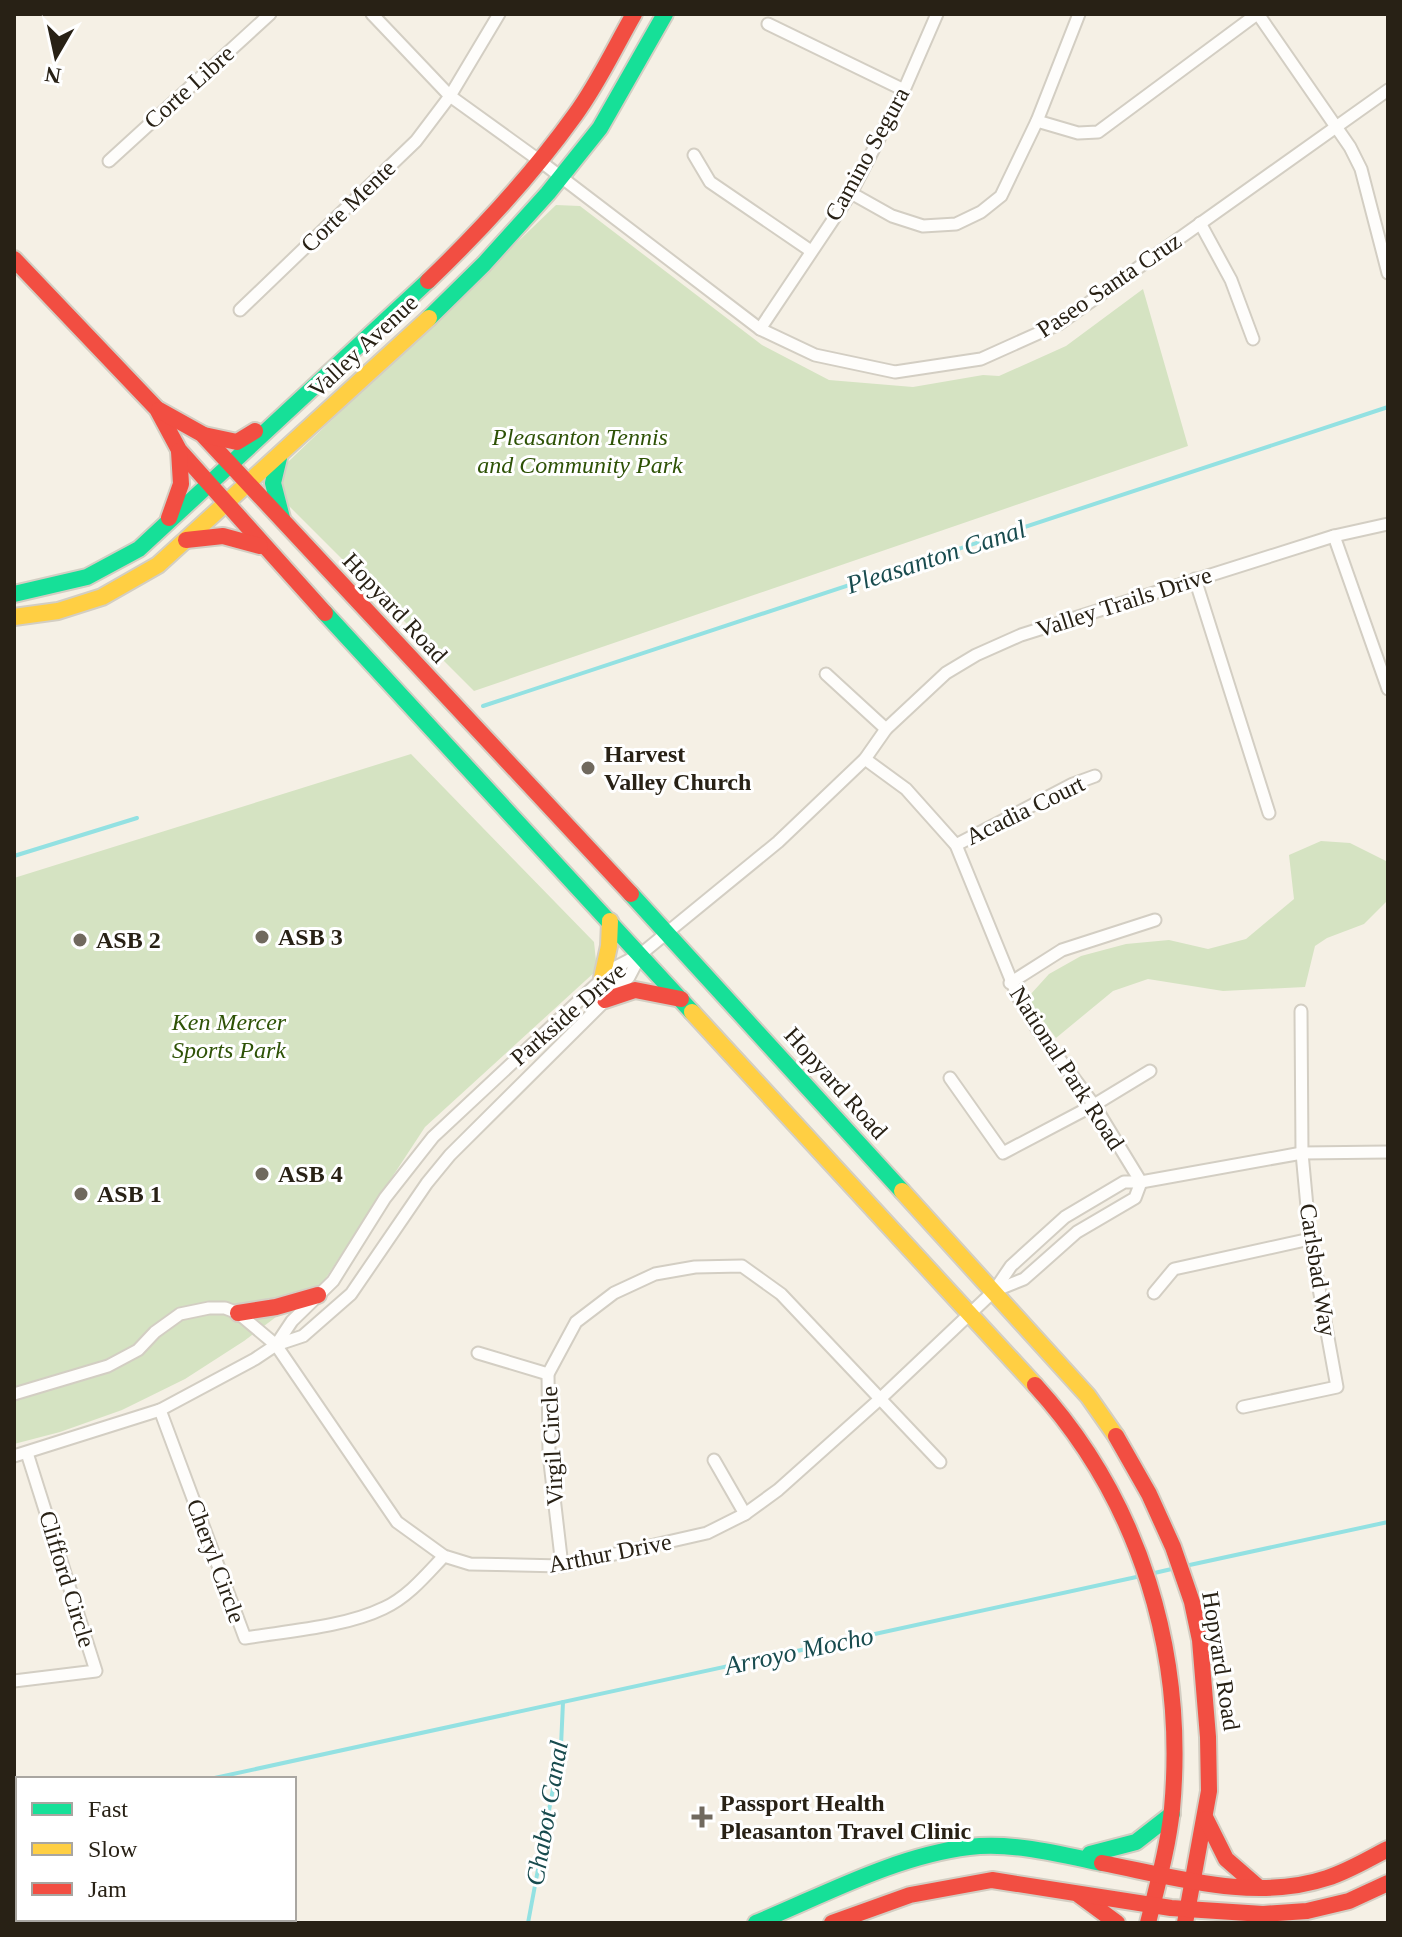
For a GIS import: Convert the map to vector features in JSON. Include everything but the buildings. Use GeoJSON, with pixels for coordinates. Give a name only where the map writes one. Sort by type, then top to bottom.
{"type":"FeatureCollection","features":[{"type":"Feature","properties":{"kind":"main road","name":"Valley Avenue"},"geometry":{"type":"LineString","coordinates":[[14,594],[87,577],[139,549],[279,422],[464,246],[540,161],[577,113],[634,14]]}},
{"type":"Feature","properties":{"kind":"main road","name":"Valley Avenue"},"geometry":{"type":"LineString","coordinates":[[14,617],[58,611],[102,597],[158,565],[279,458],[484,264],[561,177],[600,128],[665,14]]}},
{"type":"Feature","properties":{"kind":"main road","name":"Hopyard Road"},"geometry":{"type":"LineString","coordinates":[[14,259],[157,409],[179,450],[265,548],[1062,1415],[1110,1488],[1130,1528],[1160,1611],[1174,1690],[1172,1814],[1148,1923]]}},
{"type":"Feature","properties":{"kind":"main road","name":"Hopyard Road"},"geometry":{"type":"LineString","coordinates":[[157,409],[202,434],[666,932],[994,1291],[1088,1396],[1119,1437],[1162,1519],[1192,1604],[1203,1671],[1210,1748],[1206,1819],[1186,1916]]}},
{"type":"Feature","properties":{"kind":"main road"},"geometry":{"type":"LineString","coordinates":[[202,434],[237,442],[245,440],[262,425],[279,422]]}},
{"type":"Feature","properties":{"kind":"main road"},"geometry":{"type":"LineString","coordinates":[[168,522],[181,484],[179,450]]}},
{"type":"Feature","properties":{"kind":"main road"},"geometry":{"type":"LineString","coordinates":[[279,458],[273,483],[283,524]]}},
{"type":"Feature","properties":{"kind":"main road"},"geometry":{"type":"LineString","coordinates":[[184,541],[214,534],[228,535],[265,548]]}},
{"type":"Feature","properties":{"kind":"main road"},"geometry":{"type":"LineString","coordinates":[[602,978],[609,946],[610,921]]}},
{"type":"Feature","properties":{"kind":"main road"},"geometry":{"type":"LineString","coordinates":[[605,1000],[635,990],[681,999]]}},
{"type":"Feature","properties":{"kind":"main road"},"geometry":{"type":"LineString","coordinates":[[238,1313],[276,1307],[318,1295]]}},
{"type":"Feature","properties":{"kind":"main road"},"geometry":{"type":"LineString","coordinates":[[1076,1856],[1132,1846],[1172,1814]]}},
{"type":"Feature","properties":{"kind":"main road"},"geometry":{"type":"LineString","coordinates":[[1206,1819],[1226,1859],[1257,1886]]}},
{"type":"Feature","properties":{"kind":"main road"},"geometry":{"type":"LineString","coordinates":[[756,1923],[880,1871],[970,1847],[1020,1847],[1224,1886],[1296,1884],[1335,1876],[1388,1849]]}},
{"type":"Feature","properties":{"kind":"main road"},"geometry":{"type":"LineString","coordinates":[[832,1923],[910,1893],[992,1880],[1153,1904],[1186,1916],[1290,1911],[1350,1901],[1388,1883]]}},
{"type":"Feature","properties":{"kind":"main road"},"geometry":{"type":"LineString","coordinates":[[1074,1891],[1117,1923]]}},
{"type":"Feature","properties":{"kind":"street","name":"Corte Libre"},"geometry":{"type":"LineString","coordinates":[[109,161],[270,14]]}},
{"type":"Feature","properties":{"kind":"street","name":"Paseo Santa Cruz"},"geometry":{"type":"LineString","coordinates":[[372,14],[450,96],[760,329],[815,355],[895,372],[981,359],[1059,324],[1388,90]]}},
{"type":"Feature","properties":{"kind":"street","name":"Corte Mente"},"geometry":{"type":"LineString","coordinates":[[240,310],[416,141],[450,96],[499,14]]}},
{"type":"Feature","properties":{"kind":"street","name":"Camino Segura"},"geometry":{"type":"LineString","coordinates":[[760,329],[851,193],[904,90],[937,14]]}},
{"type":"Feature","properties":{"kind":"street"},"geometry":{"type":"LineString","coordinates":[[851,193],[909,223],[923,226],[956,224],[981,212],[1001,196],[1037,121],[1079,14]]}},
{"type":"Feature","properties":{"kind":"street"},"geometry":{"type":"LineString","coordinates":[[1037,121],[1078,133],[1098,132],[1258,14],[1350,147],[1361,169],[1388,273]]}},
{"type":"Feature","properties":{"kind":"street"},"geometry":{"type":"LineString","coordinates":[[768,24],[904,90]]}},
{"type":"Feature","properties":{"kind":"street"},"geometry":{"type":"LineString","coordinates":[[694,155],[710,182],[811,251]]}},
{"type":"Feature","properties":{"kind":"street"},"geometry":{"type":"LineString","coordinates":[[1200,223],[1231,280],[1253,339]]}},
{"type":"Feature","properties":{"kind":"street","name":"Valley Trails Drive"},"geometry":{"type":"LineString","coordinates":[[641,954],[778,842],[865,759],[886,729],[946,673],[976,655],[1021,635],[1195,579],[1334,536],[1388,524]]}},
{"type":"Feature","properties":{"kind":"street"},"geometry":{"type":"LineString","coordinates":[[1334,536],[1388,689]]}},
{"type":"Feature","properties":{"kind":"street"},"geometry":{"type":"LineString","coordinates":[[1195,579],[1269,813]]}},
{"type":"Feature","properties":{"kind":"street"},"geometry":{"type":"LineString","coordinates":[[826,674],[886,729]]}},
{"type":"Feature","properties":{"kind":"street","name":"National Park Road"},"geometry":{"type":"LineString","coordinates":[[865,759],[906,789],[956,845],[1010,983],[1038,1030],[1094,1105],[1141,1182]]}},
{"type":"Feature","properties":{"kind":"street","name":"Acadia Court"},"geometry":{"type":"LineString","coordinates":[[956,845],[1073,784],[1095,776]]}},
{"type":"Feature","properties":{"kind":"street"},"geometry":{"type":"LineString","coordinates":[[1010,983],[1062,950],[1155,920]]}},
{"type":"Feature","properties":{"kind":"street","name":"Parkside Drive"},"geometry":{"type":"LineString","coordinates":[[276,1345],[292,1321],[333,1281],[385,1198],[433,1137],[602,978],[641,954]]}},
{"type":"Feature","properties":{"kind":"street","name":"Parkside Drive"},"geometry":{"type":"LineString","coordinates":[[14,1456],[160,1410],[276,1345],[303,1336],[351,1294],[427,1183],[450,1155],[629,977],[641,954]]}},
{"type":"Feature","properties":{"kind":"street","name":"Carlsbad Way"},"geometry":{"type":"LineString","coordinates":[[1243,1407],[1337,1387],[1310,1239],[1302,1153],[1301,1011]]}},
{"type":"Feature","properties":{"kind":"street"},"geometry":{"type":"LineString","coordinates":[[950,1078],[1003,1153],[1094,1105],[1150,1071]]}},
{"type":"Feature","properties":{"kind":"street"},"geometry":{"type":"LineString","coordinates":[[968,1314],[994,1291],[1011,1266],[1065,1217],[1124,1182],[1141,1182],[1302,1153],[1388,1152]]}},
{"type":"Feature","properties":{"kind":"street"},"geometry":{"type":"LineString","coordinates":[[994,1291],[1024,1279],[1077,1232],[1135,1198],[1141,1182]]}},
{"type":"Feature","properties":{"kind":"street"},"geometry":{"type":"LineString","coordinates":[[1154,1293],[1174,1269],[1310,1239]]}},
{"type":"Feature","properties":{"kind":"street","name":"Virgil Circle"},"geometry":{"type":"LineString","coordinates":[[562,1566],[549,1454],[548,1374],[576,1322],[614,1293],[655,1274],[695,1267],[742,1266],[781,1294],[940,1462]]}},
{"type":"Feature","properties":{"kind":"street"},"geometry":{"type":"LineString","coordinates":[[14,1394],[108,1366],[138,1350],[155,1332],[180,1314],[209,1308],[225,1308],[238,1313]]}},
{"type":"Feature","properties":{"kind":"street","name":"Arthur Drive"},"geometry":{"type":"LineString","coordinates":[[238,1313],[276,1345],[397,1522],[444,1556],[495,1567],[562,1566],[707,1533],[745,1514],[778,1490],[881,1398],[968,1314]]}},
{"type":"Feature","properties":{"kind":"street"},"geometry":{"type":"LineString","coordinates":[[478,1353],[548,1374]]}},
{"type":"Feature","properties":{"kind":"street","name":"Cheryl Circle"},"geometry":{"type":"LineString","coordinates":[[160,1410],[245,1638],[344,1620],[384,1608],[410,1591],[444,1556]]}},
{"type":"Feature","properties":{"kind":"street","name":"Clifford Circle"},"geometry":{"type":"LineString","coordinates":[[14,1681],[96,1671],[27,1453]]}},
{"type":"Feature","properties":{"kind":"street"},"geometry":{"type":"LineString","coordinates":[[714,1460],[745,1514]]}},
{"type":"Feature","properties":{"kind":"green space","name":"Pleasanton Tennis and Community Park"},"geometry":{"type":"Polygon","coordinates":[[[556,205],[580,206],[762,345],[829,380],[913,387],[983,375],[999,376],[1066,346],[1143,289],[1188,446],[474,691],[266,483],[556,205]]]}},
{"type":"Feature","properties":{"kind":"green space","name":"Ken Mercer Sports Park"},"geometry":{"type":"Polygon","coordinates":[[[411,754],[594,942],[597,970],[425,1127],[324,1281],[244,1341],[185,1379],[122,1410],[14,1444],[14,878],[411,754]]]}},
{"type":"Feature","properties":{"kind":"green space"},"geometry":{"type":"Polygon","coordinates":[[[1321,841],[1350,843],[1388,862],[1388,900],[1364,924],[1315,946],[1305,987],[1223,991],[1148,979],[1113,991],[1056,1038],[1033,1007],[1030,995],[1049,974],[1081,956],[1126,944],[1169,940],[1208,949],[1246,939],[1294,899],[1289,855],[1321,841]]]}},
{"type":"Feature","properties":{"kind":"waterway","name":"Pleasanton Canal"},"geometry":{"type":"LineString","coordinates":[[483,706],[1388,407]]}},
{"type":"Feature","properties":{"kind":"waterway","name":"Pleasanton Canal"},"geometry":{"type":"LineString","coordinates":[[14,856],[137,818]]}},
{"type":"Feature","properties":{"kind":"waterway","name":"Arroyo Mocho"},"geometry":{"type":"LineString","coordinates":[[1185,1566],[1388,1522]]}},
{"type":"Feature","properties":{"kind":"waterway","name":"Arroyo Mocho"},"geometry":{"type":"LineString","coordinates":[[1150,1574],[1176,1568]]}},
{"type":"Feature","properties":{"kind":"waterway","name":"Arroyo Mocho"},"geometry":{"type":"LineString","coordinates":[[219,1777],[1141,1576]]}},
{"type":"Feature","properties":{"kind":"waterway","name":"Chabot Canal"},"geometry":{"type":"LineString","coordinates":[[528,1923],[561,1746],[563,1702]]}},
{"type":"Feature","properties":{"kind":"traffic: fast"},"geometry":{"type":"LineString","coordinates":[[429,318],[484,264],[548,193],[600,128],[665,14]]}},
{"type":"Feature","properties":{"kind":"traffic: fast"},"geometry":{"type":"LineString","coordinates":[[14,594],[87,577],[139,549],[428,281]]}},
{"type":"Feature","properties":{"kind":"traffic: fast"},"geometry":{"type":"LineString","coordinates":[[279,458],[273,483],[282,518]]}},
{"type":"Feature","properties":{"kind":"traffic: fast"},"geometry":{"type":"LineString","coordinates":[[325,613],[692,1012]]}},
{"type":"Feature","properties":{"kind":"traffic: fast"},"geometry":{"type":"LineString","coordinates":[[631,894],[902,1191]]}},
{"type":"Feature","properties":{"kind":"traffic: fast"},"geometry":{"type":"LineString","coordinates":[[1090,1854],[1136,1842],[1172,1814]]}},
{"type":"Feature","properties":{"kind":"traffic: fast"},"geometry":{"type":"LineString","coordinates":[[756,1923],[887,1868],[969,1847],[1003,1846],[1102,1863]]}},
{"type":"Feature","properties":{"kind":"traffic: slow"},"geometry":{"type":"LineString","coordinates":[[14,617],[58,611],[102,597],[158,565],[429,318]]}},
{"type":"Feature","properties":{"kind":"traffic: slow"},"geometry":{"type":"LineString","coordinates":[[602,978],[609,946],[610,921]]}},
{"type":"Feature","properties":{"kind":"traffic: slow"},"geometry":{"type":"LineString","coordinates":[[692,1012],[1035,1385]]}},
{"type":"Feature","properties":{"kind":"traffic: slow"},"geometry":{"type":"LineString","coordinates":[[902,1191],[1088,1396],[1116,1436]]}},
{"type":"Feature","properties":{"kind":"traffic: jam"},"geometry":{"type":"LineString","coordinates":[[428,281],[505,201],[559,137],[591,91],[634,14]]}},
{"type":"Feature","properties":{"kind":"traffic: jam"},"geometry":{"type":"LineString","coordinates":[[14,259],[157,409],[179,450],[325,613]]}},
{"type":"Feature","properties":{"kind":"traffic: jam"},"geometry":{"type":"LineString","coordinates":[[159,410],[202,434],[631,894]]}},
{"type":"Feature","properties":{"kind":"traffic: jam"},"geometry":{"type":"LineString","coordinates":[[204,435],[237,442],[255,431]]}},
{"type":"Feature","properties":{"kind":"traffic: jam"},"geometry":{"type":"LineString","coordinates":[[169,518],[181,484],[179,451]]}},
{"type":"Feature","properties":{"kind":"traffic: jam"},"geometry":{"type":"LineString","coordinates":[[186,540],[223,536],[260,546]]}},
{"type":"Feature","properties":{"kind":"traffic: jam"},"geometry":{"type":"LineString","coordinates":[[605,1000],[635,990],[681,999]]}},
{"type":"Feature","properties":{"kind":"traffic: jam"},"geometry":{"type":"LineString","coordinates":[[238,1313],[276,1307],[318,1295]]}},
{"type":"Feature","properties":{"kind":"traffic: jam"},"geometry":{"type":"LineString","coordinates":[[1035,1385],[1072,1430],[1103,1478],[1129,1529],[1163,1637],[1171,1694],[1174,1751],[1172,1809],[1148,1923]]}},
{"type":"Feature","properties":{"kind":"traffic: jam"},"geometry":{"type":"LineString","coordinates":[[1116,1436],[1149,1494],[1173,1547],[1192,1602],[1200,1640],[1209,1791],[1185,1923]]}},
{"type":"Feature","properties":{"kind":"traffic: jam"},"geometry":{"type":"LineString","coordinates":[[1206,1819],[1226,1859],[1257,1886]]}},
{"type":"Feature","properties":{"kind":"traffic: jam"},"geometry":{"type":"LineString","coordinates":[[1102,1863],[1214,1885],[1272,1888],[1327,1878],[1388,1849]]}},
{"type":"Feature","properties":{"kind":"traffic: jam"},"geometry":{"type":"LineString","coordinates":[[832,1923],[910,1895],[992,1880],[1171,1908],[1263,1914],[1307,1911],[1349,1901],[1388,1883]]}},
{"type":"Feature","properties":{"kind":"traffic: jam"},"geometry":{"type":"LineString","coordinates":[[1079,1895],[1117,1923]]}},
{"type":"Feature","properties":{"kind":"place","name":"Harvest Valley Church"},"geometry":{"type":"Point","coordinates":[588,768]}},
{"type":"Feature","properties":{"kind":"place","name":"ASB 3"},"geometry":{"type":"Point","coordinates":[262,937]}},
{"type":"Feature","properties":{"kind":"place","name":"ASB 2"},"geometry":{"type":"Point","coordinates":[80,940]}},
{"type":"Feature","properties":{"kind":"place","name":"ASB 4"},"geometry":{"type":"Point","coordinates":[262,1174]}},
{"type":"Feature","properties":{"kind":"place","name":"ASB 1"},"geometry":{"type":"Point","coordinates":[81,1194]}},
{"type":"Feature","properties":{"kind":"place","name":"Passport Health Pleasanton Travel Clinic"},"geometry":{"type":"Point","coordinates":[702,1817]}}]}
